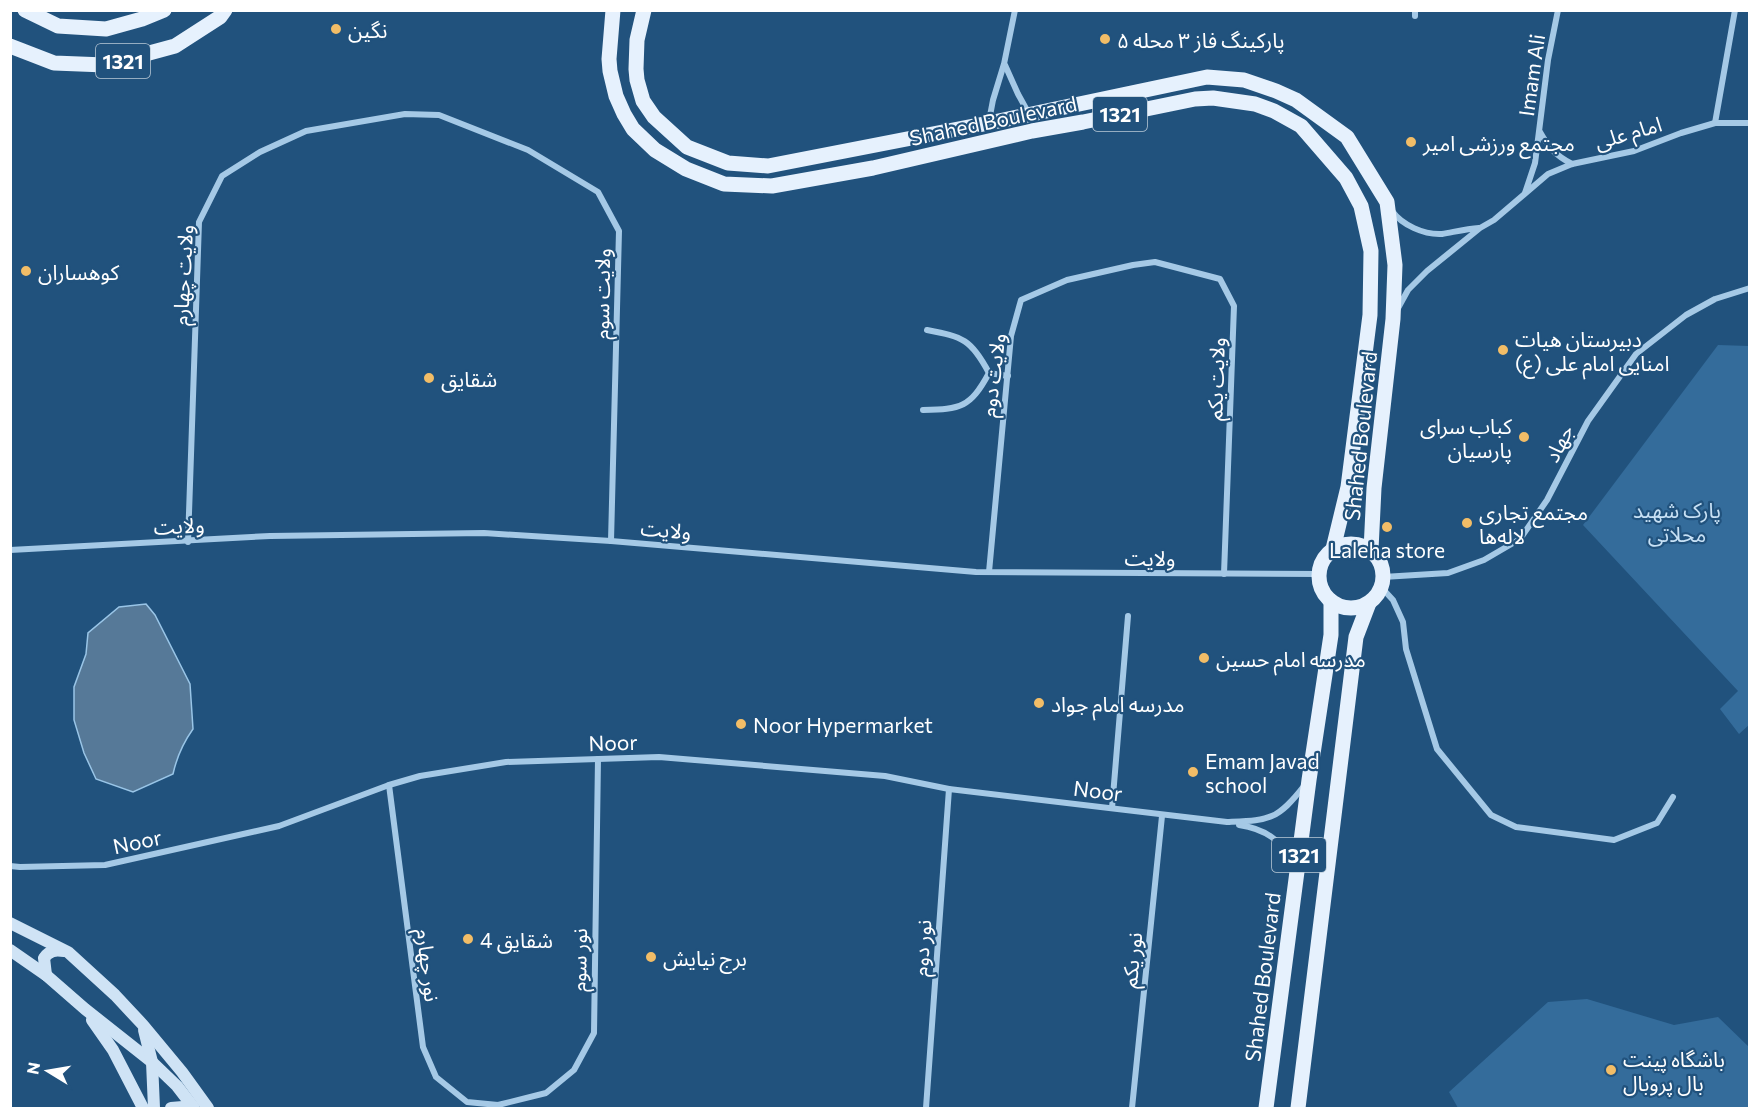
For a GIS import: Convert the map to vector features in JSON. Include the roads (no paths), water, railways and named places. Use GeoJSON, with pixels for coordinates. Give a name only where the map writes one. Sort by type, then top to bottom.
{"type":"FeatureCollection","features":[{"type":"Feature","properties":{"kind":"main road","name":"1321"},"geometry":{"type":"LineString","coordinates":[[25,10],[58,26],[105,29],[142,19],[164,10]]}},
{"type":"Feature","properties":{"kind":"main road","name":"1321"},"geometry":{"type":"LineString","coordinates":[[10,46],[54,63],[105,66],[175,46],[220,16],[225,10]]}},
{"type":"Feature","properties":{"kind":"main road","name":"Shahed Boulevard"},"geometry":{"type":"LineString","coordinates":[[613,10],[610,71],[616,96],[633,129],[655,150],[686,169],[724,184],[772,186],[873,168],[992,139],[1195,99],[1213,98],[1255,104],[1274,111],[1301,126],[1346,178],[1361,206],[1371,251],[1370,315],[1348,487],[1333,549]]}},
{"type":"Feature","properties":{"kind":"main road","name":"Shahed Boulevard"},"geometry":{"type":"LineString","coordinates":[[644,10],[637,40],[636,69],[643,101],[654,117],[687,147],[728,163],[768,166],[1207,77],[1244,80],[1296,100],[1347,138],[1387,202],[1395,265],[1393,319],[1374,488],[1371,550]]}},
{"type":"Feature","properties":{"kind":"main road"},"geometry":{"type":"LineString","coordinates":[[1029,114],[1032,131]]}},
{"type":"Feature","properties":{"kind":"main road"},"geometry":{"type":"LineString","coordinates":[[989,123],[992,139]]}},
{"type":"Feature","properties":{"kind":"main road"},"geometry":{"type":"LineString","coordinates":[[1342,544],[1362,545],[1371,550],[1382,567],[1382,582],[1376,596],[1369,603],[1360,607],[1340,606],[1331,601],[1324,594],[1320,585],[1321,564],[1326,556],[1342,544]]}},
{"type":"Feature","properties":{"kind":"main road","name":"Shahed Boulevard"},"geometry":{"type":"LineString","coordinates":[[1266,1108],[1309,780],[1331,635],[1331,601]]}},
{"type":"Feature","properties":{"kind":"main road","name":"1321"},"geometry":{"type":"LineString","coordinates":[[1298,1108],[1356,637],[1369,603]]}},
{"type":"Feature","properties":{"kind":"main road"},"geometry":{"type":"LineString","coordinates":[[10,923],[68,952],[143,1025],[208,1108]]}},
{"type":"Feature","properties":{"kind":"main road"},"geometry":{"type":"LineString","coordinates":[[10,950],[46,975],[85,1010],[152,1062],[177,1086],[194,1108]]}},
{"type":"Feature","properties":{"kind":"main road"},"geometry":{"type":"LineString","coordinates":[[46,975],[44,958],[48,952],[55,950],[68,952]]}},
{"type":"Feature","properties":{"kind":"main road"},"geometry":{"type":"LineString","coordinates":[[85,1010],[113,1050],[143,1108]]}},
{"type":"Feature","properties":{"kind":"main road"},"geometry":{"type":"LineString","coordinates":[[143,1025],[152,1062],[154,1108]]}},
{"type":"Feature","properties":{"kind":"main road"},"geometry":{"type":"LineString","coordinates":[[171,1108],[185,1108]]}},
{"type":"Feature","properties":{"kind":"street"},"geometry":{"type":"LineString","coordinates":[[989,123],[1015,10]]}},
{"type":"Feature","properties":{"kind":"street","name":"Imam Ali"},"geometry":{"type":"LineString","coordinates":[[1525,194],[1535,164],[1548,60],[1558,10]]}},
{"type":"Feature","properties":{"kind":"street"},"geometry":{"type":"LineString","coordinates":[[1715,123],[1735,10]]}},
{"type":"Feature","properties":{"kind":"street"},"geometry":{"type":"LineString","coordinates":[[1004,64],[1029,114]]}},
{"type":"Feature","properties":{"kind":"street","name":"ولایت سوم"},"geometry":{"type":"LineString","coordinates":[[405,114],[439,115],[528,150],[598,192],[619,231],[611,541]]}},
{"type":"Feature","properties":{"kind":"street","name":"ولایت چهارم"},"geometry":{"type":"LineString","coordinates":[[188,542],[199,222],[222,176],[260,152],[306,130],[405,114]]}},
{"type":"Feature","properties":{"kind":"street","name":"امام علی"},"geometry":{"type":"LineString","coordinates":[[1525,194],[1548,174],[1572,164],[1634,151],[1715,123],[1749,123]]}},
{"type":"Feature","properties":{"kind":"street"},"geometry":{"type":"LineString","coordinates":[[1540,132],[1549,148],[1572,164]]}},
{"type":"Feature","properties":{"kind":"street"},"geometry":{"type":"LineString","coordinates":[[1393,319],[1408,290],[1427,271],[1525,194]]}},
{"type":"Feature","properties":{"kind":"street"},"geometry":{"type":"LineString","coordinates":[[1387,202],[1393,214],[1404,223],[1427,232],[1441,234],[1480,228]]}},
{"type":"Feature","properties":{"kind":"street","name":"ولایت یکم"},"geometry":{"type":"LineString","coordinates":[[1133,265],[1155,262],[1220,279],[1234,306],[1224,574]]}},
{"type":"Feature","properties":{"kind":"street","name":"ولایت دوم"},"geometry":{"type":"LineString","coordinates":[[989,572],[1011,336],[1021,300],[1067,280],[1133,265]]}},
{"type":"Feature","properties":{"kind":"street","name":"جهاد"},"geometry":{"type":"LineString","coordinates":[[1382,582],[1448,573],[1484,560],[1520,538],[1547,500],[1588,421],[1636,354],[1686,315],[1715,299],[1749,288]]}},
{"type":"Feature","properties":{"kind":"street"},"geometry":{"type":"LineString","coordinates":[[927,330],[956,336],[971,344],[989,374]]}},
{"type":"Feature","properties":{"kind":"street"},"geometry":{"type":"LineString","coordinates":[[989,374],[1008,376]]}},
{"type":"Feature","properties":{"kind":"street"},"geometry":{"type":"LineString","coordinates":[[924,410],[951,410],[967,404],[979,392],[989,374]]}},
{"type":"Feature","properties":{"kind":"street","name":"ولایت"},"geometry":{"type":"LineString","coordinates":[[10,550],[270,536],[484,533],[611,541],[989,572],[1319,574]]}},
{"type":"Feature","properties":{"kind":"street"},"geometry":{"type":"LineString","coordinates":[[1382,582],[1402,622],[1406,649],[1437,749],[1491,815],[1516,827],[1614,840],[1657,823],[1672,797]]}},
{"type":"Feature","properties":{"kind":"street"},"geometry":{"type":"LineString","coordinates":[[1112,808],[1128,616]]}},
{"type":"Feature","properties":{"kind":"street","name":"Noor"},"geometry":{"type":"LineString","coordinates":[[10,866],[105,865],[279,826],[389,785],[420,776],[506,762],[659,757],[885,776],[949,789],[1227,822]]}},
{"type":"Feature","properties":{"kind":"street","name":"نور سوم"},"geometry":{"type":"LineString","coordinates":[[498,1105],[546,1094],[574,1070],[594,1033],[598,759]]}},
{"type":"Feature","properties":{"kind":"street"},"geometry":{"type":"LineString","coordinates":[[1227,822],[1255,821],[1276,816],[1309,780]]}},
{"type":"Feature","properties":{"kind":"street","name":"نور چهارم"},"geometry":{"type":"LineString","coordinates":[[389,785],[423,1047],[436,1077],[467,1102],[498,1105]]}},
{"type":"Feature","properties":{"kind":"street","name":"نور دوم"},"geometry":{"type":"LineString","coordinates":[[926,1108],[949,789]]}},
{"type":"Feature","properties":{"kind":"street","name":"نور یکم"},"geometry":{"type":"LineString","coordinates":[[1132,1108],[1162,816]]}},
{"type":"Feature","properties":{"kind":"street"},"geometry":{"type":"LineString","coordinates":[[1227,822],[1255,827],[1273,837],[1298,863]]}},
{"type":"Feature","properties":{"kind":"place","name":"نگین"},"geometry":{"type":"Point","coordinates":[336,29]}},
{"type":"Feature","properties":{"kind":"place","name":"پارکینگ فاز ۳ محله ۵"},"geometry":{"type":"Point","coordinates":[1105,39]}},
{"type":"Feature","properties":{"kind":"place","name":"مجتمع ورزشی امیر"},"geometry":{"type":"Point","coordinates":[1411,142]}},
{"type":"Feature","properties":{"kind":"place","name":"کوهساران"},"geometry":{"type":"Point","coordinates":[26,271]}},
{"type":"Feature","properties":{"kind":"place","name":"دبیرستان هیات امنایی امام علی (ع)"},"geometry":{"type":"Point","coordinates":[1503,350]}},
{"type":"Feature","properties":{"kind":"place","name":"شقایق"},"geometry":{"type":"Point","coordinates":[429,378]}},
{"type":"Feature","properties":{"kind":"place","name":"کباب سرای پارسیان"},"geometry":{"type":"Point","coordinates":[1524,437]}},
{"type":"Feature","properties":{"kind":"place","name":"مجتمع تجاری لاله‌ها"},"geometry":{"type":"Point","coordinates":[1467,523]}},
{"type":"Feature","properties":{"kind":"place","name":"Laleha store"},"geometry":{"type":"Point","coordinates":[1387,527]}},
{"type":"Feature","properties":{"kind":"place","name":"مدرسه امام حسین"},"geometry":{"type":"Point","coordinates":[1204,658]}},
{"type":"Feature","properties":{"kind":"place","name":"مدرسه امام جواد"},"geometry":{"type":"Point","coordinates":[1039,703]}},
{"type":"Feature","properties":{"kind":"place","name":"Noor Hypermarket"},"geometry":{"type":"Point","coordinates":[741,724]}},
{"type":"Feature","properties":{"kind":"place","name":"Emam Javad school"},"geometry":{"type":"Point","coordinates":[1193,772]}},
{"type":"Feature","properties":{"kind":"place","name":"شقایق 4"},"geometry":{"type":"Point","coordinates":[468,939]}},
{"type":"Feature","properties":{"kind":"place","name":"برج نیایش"},"geometry":{"type":"Point","coordinates":[651,957]}},
{"type":"Feature","properties":{"kind":"place","name":"باشگاه پینت بال پروبال"},"geometry":{"type":"Point","coordinates":[1611,1070]}},
{"type":"Feature","properties":{"kind":"park label","name":"پارک شهید محلاتی"},"geometry":{"type":"Point","coordinates":[1677,521]}}]}
